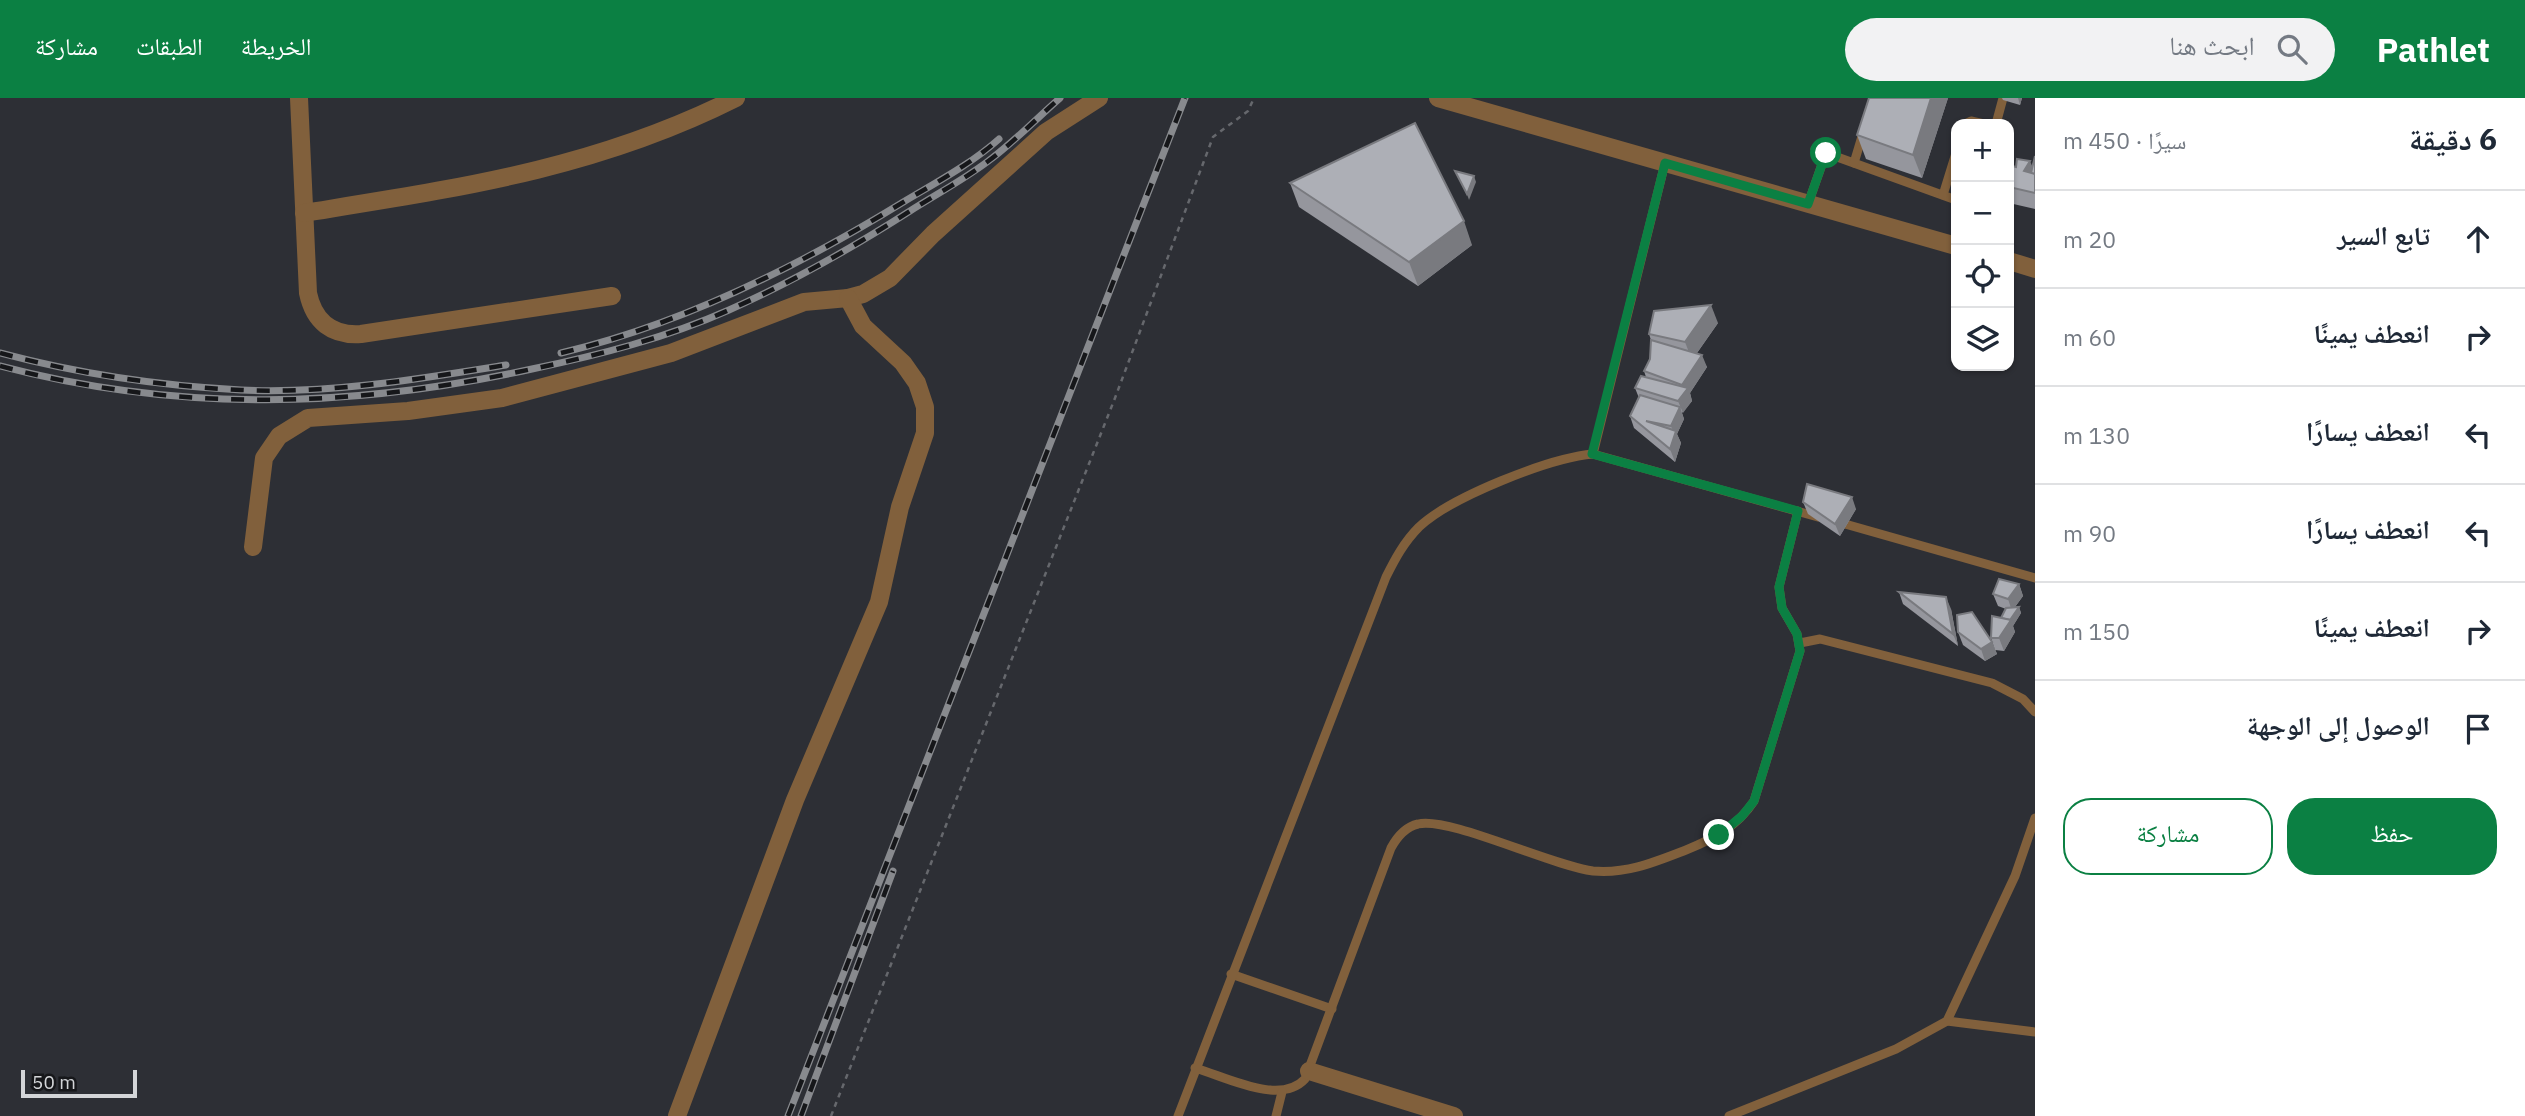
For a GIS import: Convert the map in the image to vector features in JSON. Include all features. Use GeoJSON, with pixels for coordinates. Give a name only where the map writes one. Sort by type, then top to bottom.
{"type":"FeatureCollection","features":[{"type":"Feature","properties":{"kind":"street"},"geometry":{"type":"LineString","coordinates":[[299,98],[310,306],[316,317],[336,332],[361,334],[612,296]]}},
{"type":"Feature","properties":{"kind":"street"},"geometry":{"type":"LineString","coordinates":[[304,212],[536,173],[629,145],[736,98]]}},
{"type":"Feature","properties":{"kind":"street"},"geometry":{"type":"LineString","coordinates":[[253,547],[264,458],[279,436],[307,418],[408,411],[502,398],[671,353],[804,302],[848,298],[870,290],[890,278],[1026,149],[1099,98]]}},
{"type":"Feature","properties":{"kind":"street"},"geometry":{"type":"LineString","coordinates":[[1438,98],[1952,245]]}},
{"type":"Feature","properties":{"kind":"street"},"geometry":{"type":"LineString","coordinates":[[2014,263],[2035,269]]}},
{"type":"Feature","properties":{"kind":"street"},"geometry":{"type":"LineString","coordinates":[[677,1116],[795,800],[879,603],[900,507],[925,433],[925,407],[917,383],[903,363],[863,326],[848,298]]}},
{"type":"Feature","properties":{"kind":"street"},"geometry":{"type":"LineString","coordinates":[[1309,1071],[1454,1116]]}},
{"type":"Feature","properties":{"kind":"lane"},"geometry":{"type":"LineString","coordinates":[[1997,119],[2003,98]]}},
{"type":"Feature","properties":{"kind":"lane"},"geometry":{"type":"LineString","coordinates":[[1854,163],[1866,124]]}},
{"type":"Feature","properties":{"kind":"lane"},"geometry":{"type":"LineString","coordinates":[[1815,149],[1951,198]]}},
{"type":"Feature","properties":{"kind":"lane"},"geometry":{"type":"LineString","coordinates":[[1808,204],[1826,153]]}},
{"type":"Feature","properties":{"kind":"lane"},"geometry":{"type":"LineString","coordinates":[[1592,454],[1665,163]]}},
{"type":"Feature","properties":{"kind":"lane"},"geometry":{"type":"LineString","coordinates":[[1943,195],[1951,169]]}},
{"type":"Feature","properties":{"kind":"lane"},"geometry":{"type":"LineString","coordinates":[[1178,1116],[1385,577],[1406,542],[1427,521],[1451,504],[1557,461],[1592,454],[2035,579]]}},
{"type":"Feature","properties":{"kind":"lane"},"geometry":{"type":"LineString","coordinates":[[1195,1068],[1282,1093],[1299,1086],[1309,1071],[1391,848],[1409,827],[1436,823],[1564,865],[1609,872],[1640,868],[1705,842],[1731,827],[1754,801],[1798,660],[1800,643],[1782,608],[1779,587],[1798,511]]}},
{"type":"Feature","properties":{"kind":"lane"},"geometry":{"type":"LineString","coordinates":[[1800,643],[1820,639],[1992,682],[2023,699],[2035,712]]}},
{"type":"Feature","properties":{"kind":"lane"},"geometry":{"type":"LineString","coordinates":[[1947,1021],[2015,876],[2035,818]]}},
{"type":"Feature","properties":{"kind":"lane"},"geometry":{"type":"LineString","coordinates":[[1231,974],[1332,1009]]}},
{"type":"Feature","properties":{"kind":"lane"},"geometry":{"type":"LineString","coordinates":[[1729,1116],[1896,1049],[1947,1021],[2035,1032]]}},
{"type":"Feature","properties":{"kind":"lane"},"geometry":{"type":"LineString","coordinates":[[1276,1116],[1282,1093]]}},
{"type":"Feature","properties":{"kind":"path"},"geometry":{"type":"LineString","coordinates":[[831,1116],[1115,398],[1213,137],[1248,111],[1254,98]]}},
{"type":"Feature","properties":{"kind":"building"},"geometry":{"type":"Polygon","coordinates":[[[1869,98],[1931,98],[1913,155],[1857,135],[1869,98]]]}},
{"type":"Feature","properties":{"kind":"building"},"geometry":{"type":"Polygon","coordinates":[[[1415,123],[1464,221],[1409,262],[1290,183],[1415,123]]]}},
{"type":"Feature","properties":{"kind":"building"},"geometry":{"type":"Polygon","coordinates":[[[2035,156],[2035,174],[2031,173],[2035,156]]]}},
{"type":"Feature","properties":{"kind":"building"},"geometry":{"type":"Polygon","coordinates":[[[2017,159],[2030,161],[2024,171],[2035,174],[2035,193],[2014,188],[2017,159]]]}},
{"type":"Feature","properties":{"kind":"building"},"geometry":{"type":"Polygon","coordinates":[[[1455,171],[1474,176],[1467,194],[1455,171]]]}},
{"type":"Feature","properties":{"kind":"building"},"geometry":{"type":"Polygon","coordinates":[[[1711,305],[1685,342],[1649,334],[1654,311],[1711,305]]]}},
{"type":"Feature","properties":{"kind":"building"},"geometry":{"type":"Polygon","coordinates":[[[1651,340],[1702,355],[1682,385],[1644,371],[1650,359],[1651,340]]]}},
{"type":"Feature","properties":{"kind":"building"},"geometry":{"type":"Polygon","coordinates":[[[1641,376],[1688,388],[1678,401],[1635,388],[1641,376]]]}},
{"type":"Feature","properties":{"kind":"building"},"geometry":{"type":"Polygon","coordinates":[[[1640,395],[1680,407],[1671,426],[1646,421],[1676,431],[1670,449],[1630,416],[1640,395]]]}},
{"type":"Feature","properties":{"kind":"building"},"geometry":{"type":"Polygon","coordinates":[[[1807,484],[1852,497],[1835,524],[1803,502],[1807,484]]]}},
{"type":"Feature","properties":{"kind":"building"},"geometry":{"type":"Polygon","coordinates":[[[1999,579],[2019,584],[2008,599],[1993,594],[1999,579]]]}},
{"type":"Feature","properties":{"kind":"building"},"geometry":{"type":"Polygon","coordinates":[[[1899,592],[1946,597],[1953,634],[1899,592]]]}},
{"type":"Feature","properties":{"kind":"building"},"geometry":{"type":"Polygon","coordinates":[[[2019,607],[2010,620],[2001,618],[2006,608],[2019,607]]]}},
{"type":"Feature","properties":{"kind":"building"},"geometry":{"type":"Polygon","coordinates":[[[1972,612],[1992,642],[1981,649],[1958,632],[1957,615],[1972,612]]]}},
{"type":"Feature","properties":{"kind":"building"},"geometry":{"type":"Polygon","coordinates":[[[1992,616],[2011,620],[1999,638],[1991,638],[1992,616]]]}},
{"type":"Feature","properties":{"kind":"railway"},"geometry":{"type":"LineString","coordinates":[[0,366],[133,392],[266,400],[398,392],[465,382],[607,352],[705,320],[821,264],[978,169],[1060,98]]}},
{"type":"Feature","properties":{"kind":"railway"},"geometry":{"type":"LineString","coordinates":[[788,1116],[1185,98]]}},
{"type":"Feature","properties":{"kind":"railway"},"geometry":{"type":"LineString","coordinates":[[561,353],[650,326],[782,270],[941,180],[999,139]]}},
{"type":"Feature","properties":{"kind":"railway"},"geometry":{"type":"LineString","coordinates":[[0,353],[120,378],[274,391],[341,388],[506,365]]}},
{"type":"Feature","properties":{"kind":"railway"},"geometry":{"type":"LineString","coordinates":[[801,1116],[893,871]]}},
{"type":"Feature","properties":{"kind":"route"},"geometry":{"type":"LineString","coordinates":[[1719,835],[1731,827],[1754,801],[1798,660],[1800,643],[1794,626],[1782,608],[1779,587],[1798,511],[1592,454],[1665,163],[1808,204],[1826,153]]}}]}
